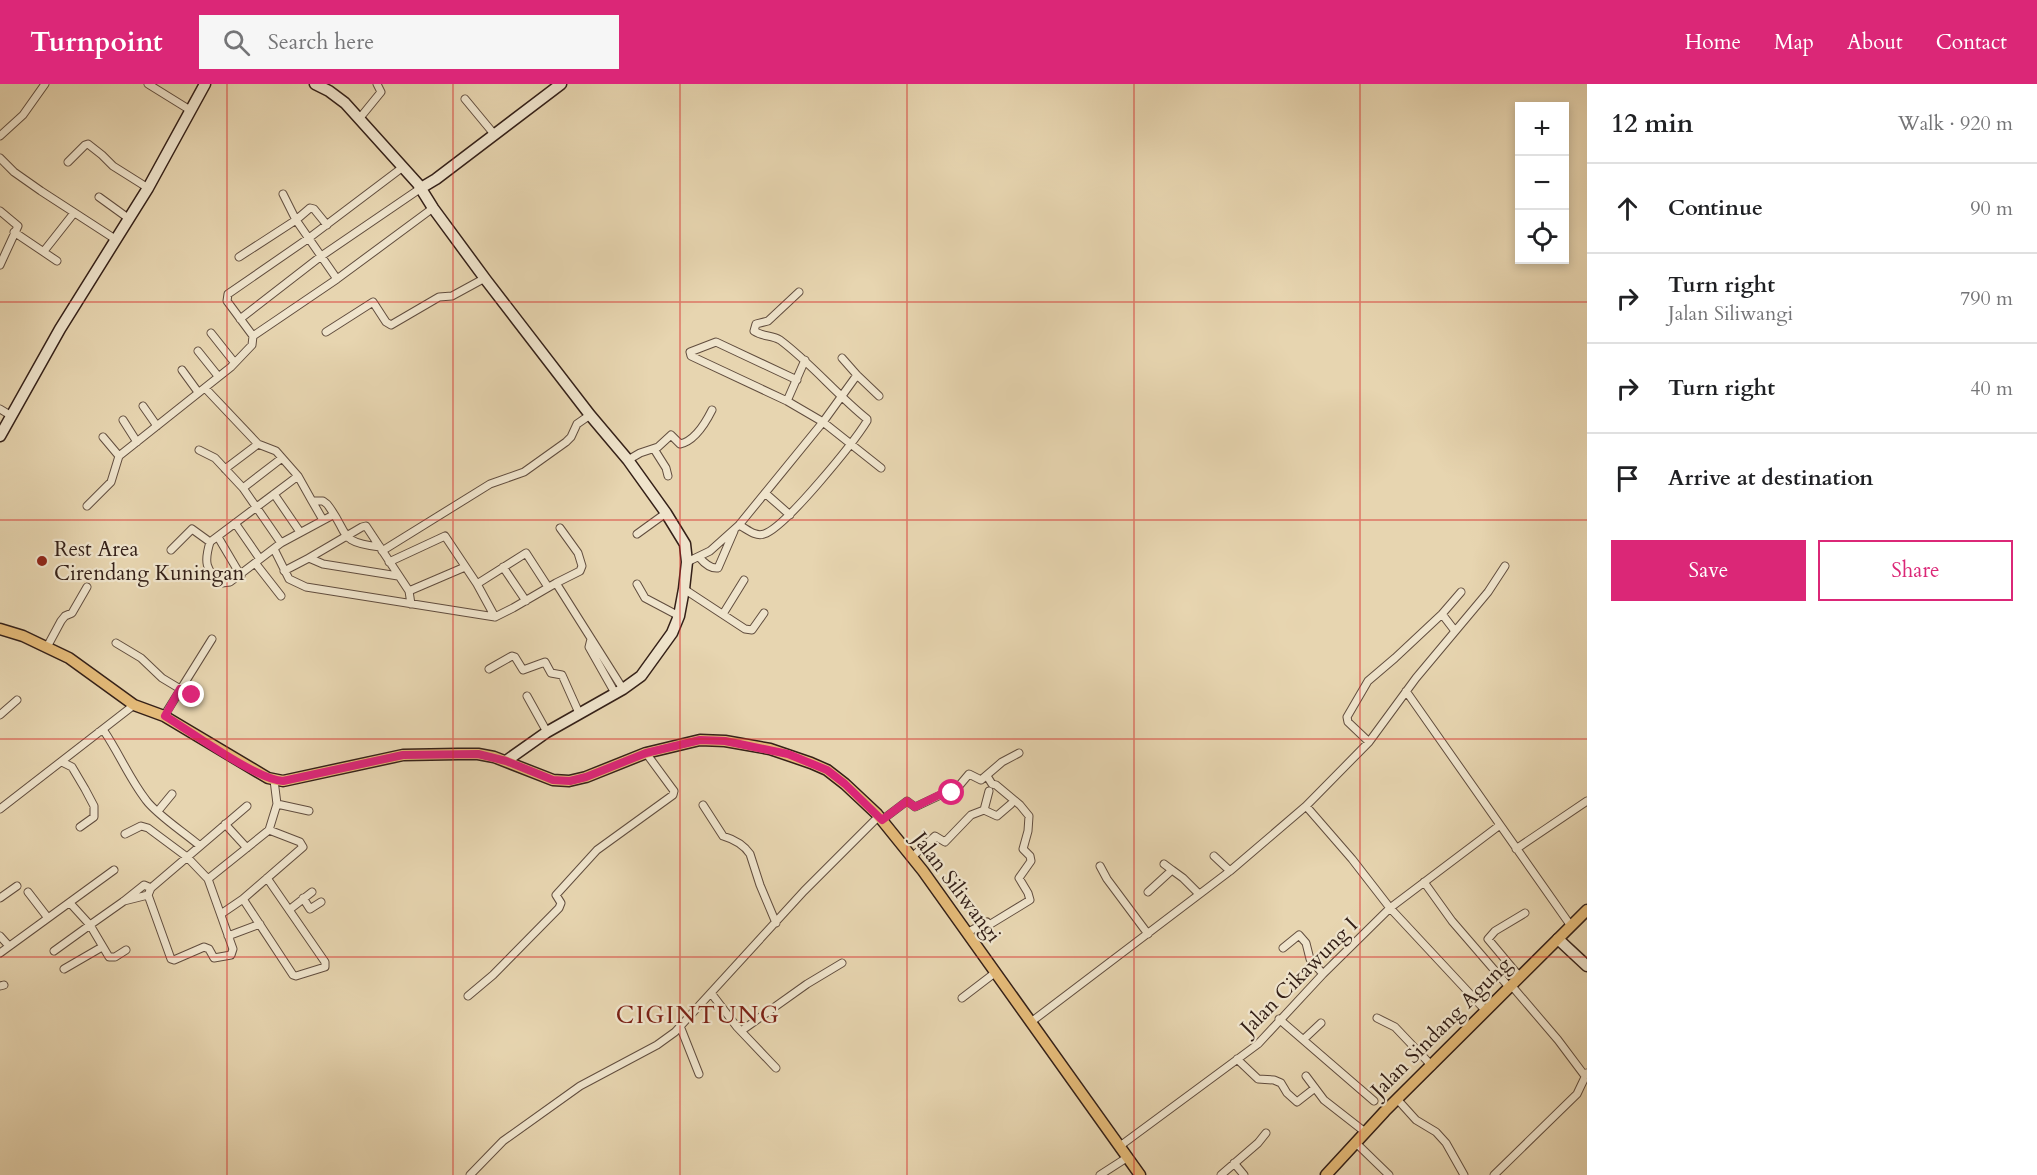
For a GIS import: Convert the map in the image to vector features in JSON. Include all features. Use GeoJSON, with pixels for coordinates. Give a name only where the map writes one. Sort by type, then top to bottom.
{"type":"FeatureCollection","features":[{"type":"Feature","properties":{"kind":"main road"},"geometry":{"type":"LineString","coordinates":[[0,629],[24,636],[69,658],[134,705],[165,716],[237,761],[274,780]]}},
{"type":"Feature","properties":{"kind":"main road","name":"Jalan Siliwangi"},"geometry":{"type":"LineString","coordinates":[[274,780],[283,781],[403,755],[478,754],[506,761],[553,780],[570,781],[646,753],[700,740],[725,741],[770,749],[827,770],[880,818],[912,857],[968,932],[1140,1175]]}},
{"type":"Feature","properties":{"kind":"main road","name":"Jalan Sindang Agung"},"geometry":{"type":"LineString","coordinates":[[1326,1175],[1355,1142],[1587,910]]}},
{"type":"Feature","properties":{"kind":"street"},"geometry":{"type":"LineString","coordinates":[[0,135],[23,116],[46,84]]}},
{"type":"Feature","properties":{"kind":"street"},"geometry":{"type":"LineString","coordinates":[[148,84],[190,110]]}},
{"type":"Feature","properties":{"kind":"street"},"geometry":{"type":"LineString","coordinates":[[0,436],[5,412],[148,188],[204,84]]}},
{"type":"Feature","properties":{"kind":"street"},"geometry":{"type":"LineString","coordinates":[[315,84],[345,103],[421,188],[433,208],[485,278],[590,415],[628,460],[685,544],[686,565],[679,616],[672,633],[641,676],[547,732],[506,761]]}},
{"type":"Feature","properties":{"kind":"street"},"geometry":{"type":"LineString","coordinates":[[359,119],[381,92],[376,84]]}},
{"type":"Feature","properties":{"kind":"street"},"geometry":{"type":"LineString","coordinates":[[240,319],[320,257],[436,179],[561,84]]}},
{"type":"Feature","properties":{"kind":"street"},"geometry":{"type":"LineString","coordinates":[[465,99],[494,134]]}},
{"type":"Feature","properties":{"kind":"street"},"geometry":{"type":"LineString","coordinates":[[68,162],[88,144],[113,166],[148,188]]}},
{"type":"Feature","properties":{"kind":"street"},"geometry":{"type":"LineString","coordinates":[[0,158],[14,172],[115,239]]}},
{"type":"Feature","properties":{"kind":"street"},"geometry":{"type":"LineString","coordinates":[[87,506],[111,482],[119,456],[206,388],[252,345],[253,336],[227,301],[228,294],[327,225],[403,167]]}},
{"type":"Feature","properties":{"kind":"street"},"geometry":{"type":"LineString","coordinates":[[283,194],[296,220],[337,279]]}},
{"type":"Feature","properties":{"kind":"street"},"geometry":{"type":"LineString","coordinates":[[99,197],[128,218]]}},
{"type":"Feature","properties":{"kind":"street"},"geometry":{"type":"LineString","coordinates":[[239,257],[296,220],[308,209],[312,208],[327,225]]}},
{"type":"Feature","properties":{"kind":"street"},"geometry":{"type":"LineString","coordinates":[[253,336],[337,279],[433,208]]}},
{"type":"Feature","properties":{"kind":"street"},"geometry":{"type":"LineString","coordinates":[[0,212],[18,226],[0,265]]}},
{"type":"Feature","properties":{"kind":"street"},"geometry":{"type":"LineString","coordinates":[[44,251],[74,213]]}},
{"type":"Feature","properties":{"kind":"street"},"geometry":{"type":"LineString","coordinates":[[14,232],[57,261]]}},
{"type":"Feature","properties":{"kind":"street"},"geometry":{"type":"LineString","coordinates":[[326,332],[373,302],[386,321],[391,324],[439,297],[452,296],[485,278]]}},
{"type":"Feature","properties":{"kind":"street"},"geometry":{"type":"LineString","coordinates":[[736,527],[763,535],[790,515],[850,444],[867,420],[840,397],[805,360],[773,336],[761,335],[754,331],[756,324],[765,322],[799,292]]}},
{"type":"Feature","properties":{"kind":"street"},"geometry":{"type":"LineString","coordinates":[[765,322],[773,332],[773,336]]}},
{"type":"Feature","properties":{"kind":"street"},"geometry":{"type":"LineString","coordinates":[[211,333],[234,363]]}},
{"type":"Feature","properties":{"kind":"street"},"geometry":{"type":"LineString","coordinates":[[797,380],[716,342],[690,351],[691,356],[787,401],[823,422],[881,468]]}},
{"type":"Feature","properties":{"kind":"street"},"geometry":{"type":"LineString","coordinates":[[198,351],[218,376]]}},
{"type":"Feature","properties":{"kind":"street"},"geometry":{"type":"LineString","coordinates":[[842,358],[856,375],[879,396]]}},
{"type":"Feature","properties":{"kind":"street"},"geometry":{"type":"LineString","coordinates":[[787,401],[805,360]]}},
{"type":"Feature","properties":{"kind":"street"},"geometry":{"type":"LineString","coordinates":[[182,370],[198,392]]}},
{"type":"Feature","properties":{"kind":"street"},"geometry":{"type":"LineString","coordinates":[[686,565],[736,527],[823,422],[856,375]]}},
{"type":"Feature","properties":{"kind":"street"},"geometry":{"type":"LineString","coordinates":[[206,388],[258,444],[276,451],[298,476],[323,520]]}},
{"type":"Feature","properties":{"kind":"street"},"geometry":{"type":"LineString","coordinates":[[143,406],[157,426]]}},
{"type":"Feature","properties":{"kind":"street"},"geometry":{"type":"LineString","coordinates":[[628,460],[654,449],[670,436],[673,436],[680,444],[686,443],[705,423],[712,410]]}},
{"type":"Feature","properties":{"kind":"street"},"geometry":{"type":"LineString","coordinates":[[312,501],[323,501],[349,540],[381,549],[490,484],[524,472],[543,460],[571,437],[574,428],[590,415]]}},
{"type":"Feature","properties":{"kind":"street"},"geometry":{"type":"LineString","coordinates":[[123,420],[137,442]]}},
{"type":"Feature","properties":{"kind":"street"},"geometry":{"type":"LineString","coordinates":[[103,437],[119,456]]}},
{"type":"Feature","properties":{"kind":"street"},"geometry":{"type":"LineString","coordinates":[[225,469],[258,444]]}},
{"type":"Feature","properties":{"kind":"street"},"geometry":{"type":"LineString","coordinates":[[654,449],[666,468],[668,476]]}},
{"type":"Feature","properties":{"kind":"street"},"geometry":{"type":"LineString","coordinates":[[199,450],[215,458],[243,488],[281,543]]}},
{"type":"Feature","properties":{"kind":"street"},"geometry":{"type":"LineString","coordinates":[[243,488],[282,458]]}},
{"type":"Feature","properties":{"kind":"street"},"geometry":{"type":"LineString","coordinates":[[298,476],[210,542],[206,558],[210,572],[225,584],[241,576],[281,543],[333,515]]}},
{"type":"Feature","properties":{"kind":"street"},"geometry":{"type":"LineString","coordinates":[[765,493],[790,515]]}},
{"type":"Feature","properties":{"kind":"street"},"geometry":{"type":"LineString","coordinates":[[274,494],[300,531]]}},
{"type":"Feature","properties":{"kind":"street"},"geometry":{"type":"LineString","coordinates":[[637,534],[666,513]]}},
{"type":"Feature","properties":{"kind":"street"},"geometry":{"type":"LineString","coordinates":[[235,523],[281,596]]}},
{"type":"Feature","properties":{"kind":"street"},"geometry":{"type":"LineString","coordinates":[[284,571],[365,526],[409,591],[411,604]]}},
{"type":"Feature","properties":{"kind":"street"},"geometry":{"type":"LineString","coordinates":[[699,557],[706,564],[716,568],[720,566],[736,527]]}},
{"type":"Feature","properties":{"kind":"street"},"geometry":{"type":"LineString","coordinates":[[274,549],[289,579],[306,586],[495,617],[580,571],[582,566],[578,553],[560,528]]}},
{"type":"Feature","properties":{"kind":"street"},"geometry":{"type":"LineString","coordinates":[[171,550],[192,530],[210,542]]}},
{"type":"Feature","properties":{"kind":"street"},"geometry":{"type":"LineString","coordinates":[[389,562],[444,536],[477,584],[495,617]]}},
{"type":"Feature","properties":{"kind":"street"},"geometry":{"type":"LineString","coordinates":[[218,537],[241,576]]}},
{"type":"Feature","properties":{"kind":"street"},"geometry":{"type":"LineString","coordinates":[[477,584],[526,553],[548,587]]}},
{"type":"Feature","properties":{"kind":"street"},"geometry":{"type":"LineString","coordinates":[[309,558],[323,564],[398,576]]}},
{"type":"Feature","properties":{"kind":"street"},"geometry":{"type":"LineString","coordinates":[[686,565],[706,564]]}},
{"type":"Feature","properties":{"kind":"street"},"geometry":{"type":"LineString","coordinates":[[1031,1022],[1230,871],[1306,806],[1369,742],[1407,691],[1488,592],[1505,566]]}},
{"type":"Feature","properties":{"kind":"street"},"geometry":{"type":"LineString","coordinates":[[409,591],[465,567]]}},
{"type":"Feature","properties":{"kind":"street"},"geometry":{"type":"LineString","coordinates":[[503,567],[526,601]]}},
{"type":"Feature","properties":{"kind":"street"},"geometry":{"type":"LineString","coordinates":[[723,614],[744,580]]}},
{"type":"Feature","properties":{"kind":"street"},"geometry":{"type":"LineString","coordinates":[[556,583],[591,639],[619,691]]}},
{"type":"Feature","properties":{"kind":"street"},"geometry":{"type":"LineString","coordinates":[[637,584],[645,598],[679,616]]}},
{"type":"Feature","properties":{"kind":"street"},"geometry":{"type":"LineString","coordinates":[[47,647],[61,621],[72,613],[87,587]]}},
{"type":"Feature","properties":{"kind":"street"},"geometry":{"type":"LineString","coordinates":[[684,589],[749,631],[764,613]]}},
{"type":"Feature","properties":{"kind":"street"},"geometry":{"type":"LineString","coordinates":[[1369,742],[1348,722],[1347,717],[1357,704],[1365,684],[1442,614],[1461,592]]}},
{"type":"Feature","properties":{"kind":"street"},"geometry":{"type":"LineString","coordinates":[[1442,614],[1455,631]]}},
{"type":"Feature","properties":{"kind":"street"},"geometry":{"type":"LineString","coordinates":[[165,716],[212,639]]}},
{"type":"Feature","properties":{"kind":"street"},"geometry":{"type":"LineString","coordinates":[[116,643],[141,658],[153,671],[197,699]]}},
{"type":"Feature","properties":{"kind":"street"},"geometry":{"type":"LineString","coordinates":[[489,669],[512,657],[516,658],[522,670],[545,662],[551,673],[562,675],[579,713]]}},
{"type":"Feature","properties":{"kind":"street"},"geometry":{"type":"LineString","coordinates":[[1407,691],[1571,926]]}},
{"type":"Feature","properties":{"kind":"street"},"geometry":{"type":"LineString","coordinates":[[527,696],[547,732]]}},
{"type":"Feature","properties":{"kind":"street"},"geometry":{"type":"LineString","coordinates":[[0,715],[17,700]]}},
{"type":"Feature","properties":{"kind":"street"},"geometry":{"type":"LineString","coordinates":[[0,808],[134,705]]}},
{"type":"Feature","properties":{"kind":"street"},"geometry":{"type":"LineString","coordinates":[[99,732],[104,731],[118,752],[122,765],[146,801],[200,846]]}},
{"type":"Feature","properties":{"kind":"street"},"geometry":{"type":"LineString","coordinates":[[468,996],[493,975],[558,908],[561,903],[556,895],[592,854],[673,795],[674,791],[646,753]]}},
{"type":"Feature","properties":{"kind":"street"},"geometry":{"type":"LineString","coordinates":[[470,1175],[503,1141],[573,1090],[657,1045],[680,1026],[804,891],[880,818],[907,801],[915,807],[949,790],[953,793],[969,774],[980,780],[1002,762],[1019,753]]}},
{"type":"Feature","properties":{"kind":"street"},"geometry":{"type":"LineString","coordinates":[[62,762],[72,767],[94,806],[94,816],[81,827]]}},
{"type":"Feature","properties":{"kind":"street"},"geometry":{"type":"LineString","coordinates":[[968,932],[987,922],[989,924],[1030,900],[1019,879],[1032,860],[1023,849],[1029,816],[996,784],[991,783],[987,776]]}},
{"type":"Feature","properties":{"kind":"street"},"geometry":{"type":"LineString","coordinates":[[208,879],[269,830],[277,804],[274,780]]}},
{"type":"Feature","properties":{"kind":"street"},"geometry":{"type":"LineString","coordinates":[[984,810],[988,791]]}},
{"type":"Feature","properties":{"kind":"street"},"geometry":{"type":"LineString","coordinates":[[158,811],[172,795]]}},
{"type":"Feature","properties":{"kind":"street"},"geometry":{"type":"LineString","coordinates":[[1516,849],[1587,801]]}},
{"type":"Feature","properties":{"kind":"street"},"geometry":{"type":"LineString","coordinates":[[277,804],[309,811]]}},
{"type":"Feature","properties":{"kind":"street"},"geometry":{"type":"LineString","coordinates":[[912,857],[935,836],[945,842],[971,815],[984,810],[996,816],[1011,804]]}},
{"type":"Feature","properties":{"kind":"street"},"geometry":{"type":"LineString","coordinates":[[703,805],[723,836],[748,850],[776,923]]}},
{"type":"Feature","properties":{"kind":"street"},"geometry":{"type":"LineString","coordinates":[[124,902],[150,892],[247,806]]}},
{"type":"Feature","properties":{"kind":"street"},"geometry":{"type":"LineString","coordinates":[[1306,806],[1352,859],[1390,908],[1486,1011]]}},
{"type":"Feature","properties":{"kind":"street"},"geometry":{"type":"LineString","coordinates":[[225,824],[247,848]]}},
{"type":"Feature","properties":{"kind":"street","name":"Jalan Cikawung I"},"geometry":{"type":"LineString","coordinates":[[1120,1146],[1257,1044],[1390,908],[1500,825]]}},
{"type":"Feature","properties":{"kind":"street"},"geometry":{"type":"LineString","coordinates":[[54,951],[124,902],[144,885],[150,892],[171,959],[174,960],[204,947],[210,949],[214,958],[231,955],[233,949],[208,879],[187,857],[144,826],[125,834]]}},
{"type":"Feature","properties":{"kind":"street"},"geometry":{"type":"LineString","coordinates":[[220,914],[243,899],[303,847],[300,842],[269,830]]}},
{"type":"Feature","properties":{"kind":"street"},"geometry":{"type":"LineString","coordinates":[[1214,856],[1230,871]]}},
{"type":"Feature","properties":{"kind":"street"},"geometry":{"type":"LineString","coordinates":[[1164,864],[1199,894]]}},
{"type":"Feature","properties":{"kind":"street"},"geometry":{"type":"LineString","coordinates":[[1100,866],[1148,934]]}},
{"type":"Feature","properties":{"kind":"street"},"geometry":{"type":"LineString","coordinates":[[0,953],[114,870]]}},
{"type":"Feature","properties":{"kind":"street"},"geometry":{"type":"LineString","coordinates":[[1148,892],[1172,870]]}},
{"type":"Feature","properties":{"kind":"street"},"geometry":{"type":"LineString","coordinates":[[243,899],[293,975],[326,967],[267,878]]}},
{"type":"Feature","properties":{"kind":"street"},"geometry":{"type":"LineString","coordinates":[[1424,882],[1452,921],[1558,1040],[1586,1075],[1577,1094],[1494,1175]]}},
{"type":"Feature","properties":{"kind":"street"},"geometry":{"type":"LineString","coordinates":[[0,898],[17,886]]}},
{"type":"Feature","properties":{"kind":"street"},"geometry":{"type":"LineString","coordinates":[[28,892],[48,918]]}},
{"type":"Feature","properties":{"kind":"street"},"geometry":{"type":"LineString","coordinates":[[289,910],[312,892]]}},
{"type":"Feature","properties":{"kind":"street"},"geometry":{"type":"LineString","coordinates":[[303,898],[311,909],[321,902]]}},
{"type":"Feature","properties":{"kind":"street"},"geometry":{"type":"LineString","coordinates":[[70,903],[90,925],[109,957],[116,957],[126,950]]}},
{"type":"Feature","properties":{"kind":"street"},"geometry":{"type":"LineString","coordinates":[[1519,976],[1488,939],[1495,931],[1525,913]]}},
{"type":"Feature","properties":{"kind":"street"},"geometry":{"type":"LineString","coordinates":[[228,936],[260,924]]}},
{"type":"Feature","properties":{"kind":"street"},"geometry":{"type":"LineString","coordinates":[[1282,948],[1299,935],[1306,943],[1310,958],[1323,974]]}},
{"type":"Feature","properties":{"kind":"street"},"geometry":{"type":"LineString","coordinates":[[0,936],[9,946]]}},
{"type":"Feature","properties":{"kind":"street"},"geometry":{"type":"LineString","coordinates":[[1558,939],[1587,966]]}},
{"type":"Feature","properties":{"kind":"street"},"geometry":{"type":"LineString","coordinates":[[64,969],[102,946]]}},
{"type":"Feature","properties":{"kind":"street"},"geometry":{"type":"LineString","coordinates":[[741,1031],[807,984],[842,963]]}},
{"type":"Feature","properties":{"kind":"street"},"geometry":{"type":"LineString","coordinates":[[962,998],[996,972]]}},
{"type":"Feature","properties":{"kind":"street"},"geometry":{"type":"LineString","coordinates":[[711,993],[741,1031],[776,1068]]}},
{"type":"Feature","properties":{"kind":"street"},"geometry":{"type":"LineString","coordinates":[[1377,1018],[1395,1027],[1432,1066]]}},
{"type":"Feature","properties":{"kind":"street"},"geometry":{"type":"LineString","coordinates":[[1279,1019],[1374,1101]]}},
{"type":"Feature","properties":{"kind":"street"},"geometry":{"type":"LineString","coordinates":[[1304,1039],[1321,1023]]}},
{"type":"Feature","properties":{"kind":"street"},"geometry":{"type":"LineString","coordinates":[[680,1026],[699,1074]]}},
{"type":"Feature","properties":{"kind":"street"},"geometry":{"type":"LineString","coordinates":[[1237,1059],[1258,1079],[1276,1080],[1281,1083],[1287,1093],[1297,1102],[1315,1088]]}},
{"type":"Feature","properties":{"kind":"street"},"geometry":{"type":"LineString","coordinates":[[1306,1076],[1324,1100],[1365,1132]]}},
{"type":"Feature","properties":{"kind":"street"},"geometry":{"type":"LineString","coordinates":[[1398,1099],[1416,1120],[1436,1132],[1446,1143],[1464,1175]]}},
{"type":"Feature","properties":{"kind":"street"},"geometry":{"type":"LineString","coordinates":[[1221,1175],[1258,1143],[1266,1133]]}},
{"type":"Feature","properties":{"kind":"street"},"geometry":{"type":"LineString","coordinates":[[1355,1142],[1389,1175]]}},
{"type":"Feature","properties":{"kind":"street"},"geometry":{"type":"LineString","coordinates":[[1100,1175],[1128,1157]]}},
{"type":"Feature","properties":{"kind":"street"},"geometry":{"type":"LineString","coordinates":[[1234,1163],[1244,1175]]}},
{"type":"Feature","properties":{"kind":"place","name":"Rest Area Cirendang Kuningan"},"geometry":{"type":"Point","coordinates":[42,561]}},
{"type":"Feature","properties":{"kind":"district","name":"CIGINTUNG"},"geometry":{"type":"Point","coordinates":[698,1015]}},
{"type":"Feature","properties":{"kind":"route"},"geometry":{"type":"LineString","coordinates":[[192,695],[180,689],[165,716],[237,761],[274,780],[283,781],[403,755],[478,754],[506,761],[561,782],[586,777],[646,753],[700,740],[725,741],[770,749],[812,763],[827,770],[845,784],[882,820],[907,801],[915,807],[949,790],[952,793]]}}]}
